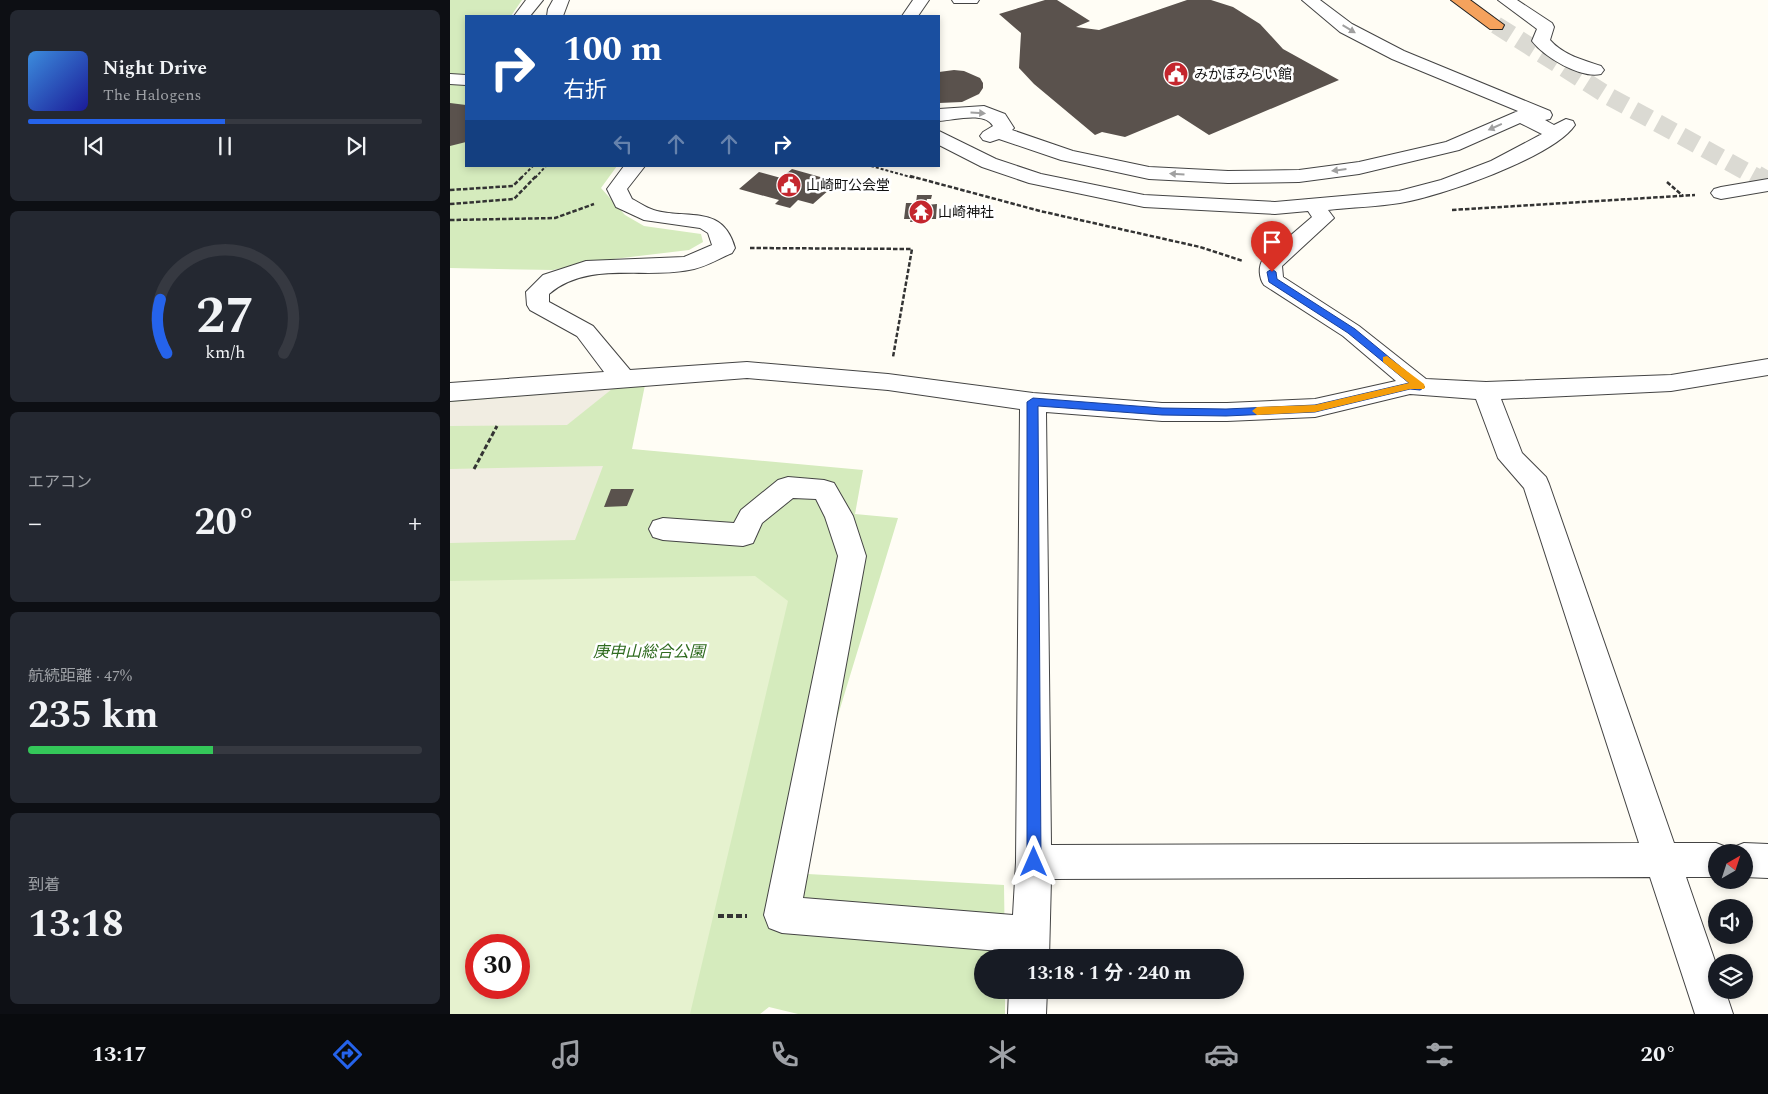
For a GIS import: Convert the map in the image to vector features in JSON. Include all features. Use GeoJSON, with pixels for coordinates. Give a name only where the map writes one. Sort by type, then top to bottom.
{"type":"FeatureCollection","features":[{"type":"Feature","properties":{"kind":"highway"},"geometry":{"type":"LineString","coordinates":[[1460,0],[1496,25]]}},
{"type":"Feature","properties":{"kind":"street"},"geometry":{"type":"LineString","coordinates":[[523,15],[535,0]]}},
{"type":"Feature","properties":{"kind":"street"},"geometry":{"type":"LineString","coordinates":[[555,15],[561,0]]}},
{"type":"Feature","properties":{"kind":"street"},"geometry":{"type":"LineString","coordinates":[[911,15],[921,0]]}},
{"type":"Feature","properties":{"kind":"street"},"geometry":{"type":"LineString","coordinates":[[960,0],[971,0]]}},
{"type":"Feature","properties":{"kind":"street"},"geometry":{"type":"LineString","coordinates":[[1310,0],[1346,28],[1398,55],[1502,98],[1561,129]]}},
{"type":"Feature","properties":{"kind":"street"},"geometry":{"type":"LineString","coordinates":[[1506,0],[1546,26],[1541,40],[1547,48],[1575,64],[1595,70]]}},
{"type":"Feature","properties":{"kind":"street"},"geometry":{"type":"LineString","coordinates":[[450,79],[465,80]]}},
{"type":"Feature","properties":{"kind":"street"},"geometry":{"type":"LineString","coordinates":[[1502,98],[1517,117]]}},
{"type":"Feature","properties":{"kind":"street"},"geometry":{"type":"LineString","coordinates":[[940,115],[984,112],[998,118],[1004,128],[965,151]]}},
{"type":"Feature","properties":{"kind":"street"},"geometry":{"type":"LineString","coordinates":[[998,132],[1068,156],[1149,173],[1228,178],[1290,176],[1359,168],[1452,146],[1517,117],[1524,117],[1561,129]]}},
{"type":"Feature","properties":{"kind":"street"},"geometry":{"type":"LineString","coordinates":[[940,138],[988,163],[1036,179],[1144,201],[1275,208],[1315,206],[1400,196],[1448,184],[1498,165],[1561,129]]}},
{"type":"Feature","properties":{"kind":"street"},"geometry":{"type":"LineString","coordinates":[[623,379],[585,331],[538,305],[537,292],[551,280],[586,268],[688,264],[724,248],[723,237],[715,228],[700,221],[655,217],[623,203],[617,189],[634,167]]}},
{"type":"Feature","properties":{"kind":"street"},"geometry":{"type":"LineString","coordinates":[[1721,193],[1768,185]]}},
{"type":"Feature","properties":{"kind":"street"},"geometry":{"type":"LineString","coordinates":[[1315,206],[1323,218],[1271,264],[1272,280],[1352,331],[1420,387]]}},
{"type":"Feature","properties":{"kind":"street"},"geometry":{"type":"LineString","coordinates":[[450,392],[747,370],[888,382],[1033,402],[1162,412],[1226,412],[1315,408],[1410,386],[1486,392],[1671,383],[1768,367]]}},
{"type":"Feature","properties":{"kind":"street"},"geometry":{"type":"LineString","coordinates":[[1486,392],[1511,458],[1536,484],[1660,859],[1714,1014]]}},
{"type":"Feature","properties":{"kind":"street"},"geometry":{"type":"LineString","coordinates":[[663,529],[743,535],[751,517],[788,487],[824,490],[839,516],[852,556],[782,915],[1030,946],[1034,862],[1033,402]]}},
{"type":"Feature","properties":{"kind":"street"},"geometry":{"type":"LineString","coordinates":[[1034,862],[1708,860]]}},
{"type":"Feature","properties":{"kind":"street"},"geometry":{"type":"LineString","coordinates":[[1753,860],[1768,861]]}},
{"type":"Feature","properties":{"kind":"street"},"geometry":{"type":"LineString","coordinates":[[1027,1014],[1028,999]]}},
{"type":"Feature","properties":{"kind":"path"},"geometry":{"type":"LineString","coordinates":[[450,190],[513,186],[533,167]]}},
{"type":"Feature","properties":{"kind":"path"},"geometry":{"type":"LineString","coordinates":[[450,204],[514,199],[545,167]]}},
{"type":"Feature","properties":{"kind":"path"},"geometry":{"type":"LineString","coordinates":[[875,167],[1040,211],[1200,246],[1272,272]]}},
{"type":"Feature","properties":{"kind":"path"},"geometry":{"type":"LineString","coordinates":[[1667,182],[1683,196]]}},
{"type":"Feature","properties":{"kind":"path"},"geometry":{"type":"LineString","coordinates":[[1447,210],[1721,193]]}},
{"type":"Feature","properties":{"kind":"path"},"geometry":{"type":"LineString","coordinates":[[450,220],[555,218],[619,194]]}},
{"type":"Feature","properties":{"kind":"path"},"geometry":{"type":"LineString","coordinates":[[724,248],[912,249],[888,382]]}},
{"type":"Feature","properties":{"kind":"path"},"geometry":{"type":"LineString","coordinates":[[474,469],[497,426]]}},
{"type":"Feature","properties":{"kind":"path"},"geometry":{"type":"LineString","coordinates":[[718,916],[751,916]]}},
{"type":"Feature","properties":{"kind":"green space"},"geometry":{"type":"Polygon","coordinates":[[[450,0],[522,0],[512,15],[465,15],[465,167],[616,167],[601,188],[625,215],[644,226],[701,234],[703,242],[689,250],[597,261],[553,270],[450,268],[450,0]]]}},
{"type":"Feature","properties":{"kind":"green space","name":"庚申山総合公園"},"geometry":{"type":"Polygon","coordinates":[[[645,385],[632,449],[863,470],[855,514],[898,518],[790,873],[1004,885],[1005,949],[974,949],[974,999],[1005,999],[1005,1014],[798,1014],[769,1007],[760,1014],[450,1014],[450,398],[645,385]]]}},
{"type":"Feature","properties":{"kind":"green space"},"geometry":{"type":"Polygon","coordinates":[[[755,576],[788,601],[690,1014],[450,1014],[450,581],[755,576]]]}},
{"type":"Feature","properties":{"kind":"shaded area"},"geometry":{"type":"Polygon","coordinates":[[[612,389],[567,425],[450,426],[450,402],[612,389]]]}},
{"type":"Feature","properties":{"kind":"shaded area"},"geometry":{"type":"Polygon","coordinates":[[[603,466],[575,540],[450,543],[450,469],[603,466]]]}},
{"type":"Feature","properties":{"kind":"building","name":"みかぼみらい館"},"geometry":{"type":"Polygon","coordinates":[[[1045,0],[1057,0],[1090,21],[1076,27],[1099,30],[1187,0],[1211,0],[1233,7],[1260,24],[1283,49],[1339,80],[1209,135],[1178,115],[1125,137],[1102,132],[1095,135],[1034,84],[1019,68],[1021,33],[999,14],[1045,0]]]}},
{"type":"Feature","properties":{"kind":"building"},"geometry":{"type":"Polygon","coordinates":[[[964,71],[980,78],[983,88],[979,94],[962,102],[940,103],[940,72],[964,71]]]}},
{"type":"Feature","properties":{"kind":"building"},"geometry":{"type":"Polygon","coordinates":[[[450,103],[465,105],[465,142],[450,146],[450,103]]]}},
{"type":"Feature","properties":{"kind":"building","name":"山崎町公会堂"},"geometry":{"type":"Polygon","coordinates":[[[792,169],[838,182],[813,204],[798,200],[790,208],[775,204],[779,200],[739,189],[759,172],[781,178],[792,169]]]}},
{"type":"Feature","properties":{"kind":"building","name":"山崎神社"},"geometry":{"type":"Polygon","coordinates":[[[917,195],[932,195],[931,199],[927,199],[926,205],[937,204],[936,219],[910,222],[911,219],[904,219],[906,203],[916,203],[917,195]]]}},
{"type":"Feature","properties":{"kind":"building"},"geometry":{"type":"Polygon","coordinates":[[[611,489],[634,489],[627,506],[604,507],[611,489]]]}},
{"type":"Feature","properties":{"kind":"tunnel"},"geometry":{"type":"LineString","coordinates":[[1496,25],[1610,97],[1758,178]]}},
{"type":"Feature","properties":{"kind":"tunnel"},"geometry":{"type":"LineString","coordinates":[[1756,176],[1768,183]]}},
{"type":"Feature","properties":{"kind":"slow traffic"},"geometry":{"type":"LineString","coordinates":[[1257,411],[1315,408],[1410,386],[1420,387],[1387,360]]}},
{"type":"Feature","properties":{"kind":"place","name":"みかぼみらい館"},"geometry":{"type":"Point","coordinates":[1176,74]}},
{"type":"Feature","properties":{"kind":"place","name":"山崎町公会堂"},"geometry":{"type":"Point","coordinates":[789,185]}},
{"type":"Feature","properties":{"kind":"place","name":"山崎神社"},"geometry":{"type":"Point","coordinates":[921,212]}},
{"type":"Feature","properties":{"kind":"route"},"geometry":{"type":"LineString","coordinates":[[1034,862],[1033,402],[1162,412],[1226,412],[1315,408],[1410,386],[1420,387],[1352,331],[1272,280],[1272,272]]}}]}
